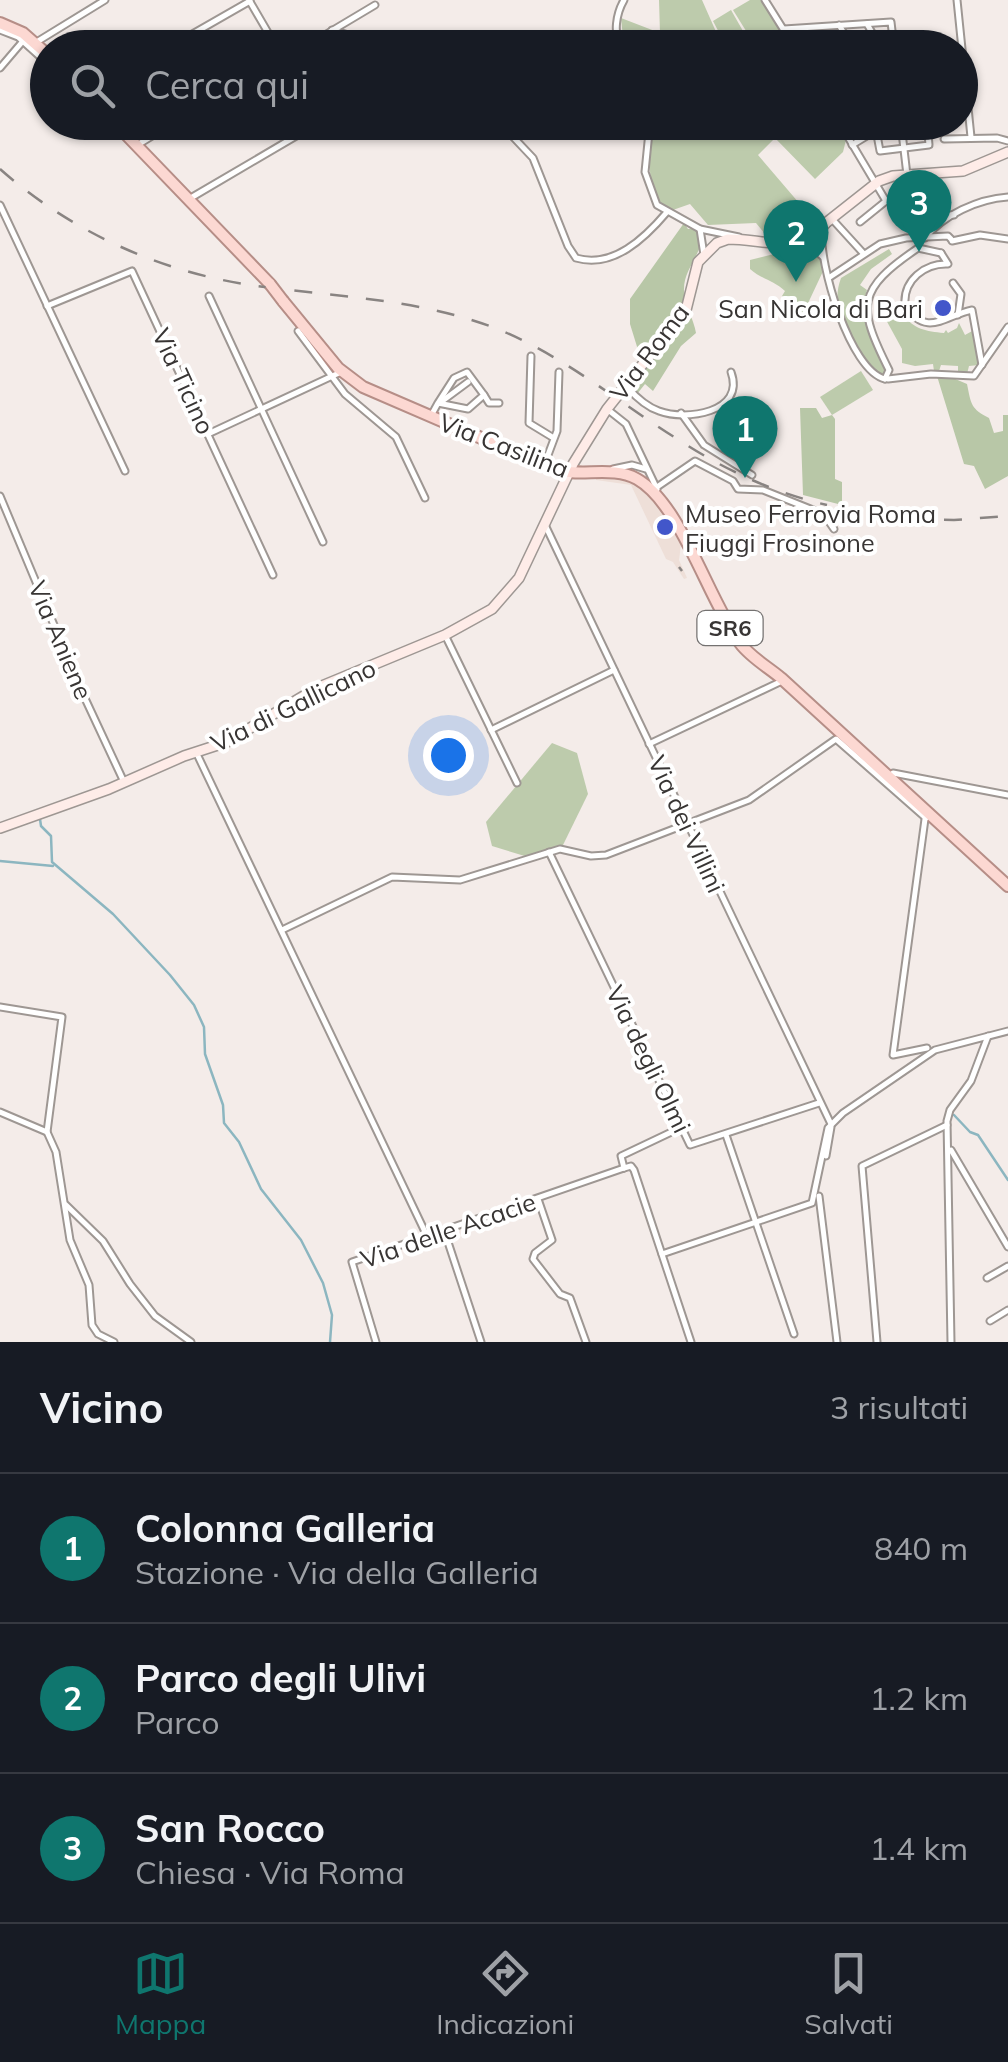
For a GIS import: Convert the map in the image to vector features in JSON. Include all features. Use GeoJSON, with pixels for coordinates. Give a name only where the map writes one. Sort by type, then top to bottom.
{"type":"FeatureCollection","features":[{"type":"Feature","properties":{"kind":"main road"},"geometry":{"type":"LineString","coordinates":[[0,27],[23,32],[29,42]]}},
{"type":"Feature","properties":{"kind":"main road","name":"Via Casilina"},"geometry":{"type":"LineString","coordinates":[[130,140],[270,284],[337,374],[544,466],[577,460],[600,473],[637,479],[661,500],[741,644],[1008,886]]}},
{"type":"Feature","properties":{"kind":"street"},"geometry":{"type":"LineString","coordinates":[[51,30],[105,0]]}},
{"type":"Feature","properties":{"kind":"street"},"geometry":{"type":"LineString","coordinates":[[198,30],[249,0],[267,30]]}},
{"type":"Feature","properties":{"kind":"street"},"geometry":{"type":"LineString","coordinates":[[618,30],[617,18],[624,0]]}},
{"type":"Feature","properties":{"kind":"street"},"geometry":{"type":"LineString","coordinates":[[775,0],[765,1],[784,29],[890,22],[891,30]]}},
{"type":"Feature","properties":{"kind":"street"},"geometry":{"type":"LineString","coordinates":[[957,0],[959,30]]}},
{"type":"Feature","properties":{"kind":"street"},"geometry":{"type":"LineString","coordinates":[[331,30],[375,5]]}},
{"type":"Feature","properties":{"kind":"street"},"geometry":{"type":"LineString","coordinates":[[866,24],[870,30]]}},
{"type":"Feature","properties":{"kind":"street"},"geometry":{"type":"LineString","coordinates":[[839,25],[842,30]]}},
{"type":"Feature","properties":{"kind":"street"},"geometry":{"type":"LineString","coordinates":[[0,68],[29,42]]}},
{"type":"Feature","properties":{"kind":"street"},"geometry":{"type":"LineString","coordinates":[[978,138],[1008,142]]}},
{"type":"Feature","properties":{"kind":"street"},"geometry":{"type":"LineString","coordinates":[[136,146],[146,140]]}},
{"type":"Feature","properties":{"kind":"street"},"geometry":{"type":"LineString","coordinates":[[188,199],[289,140]]}},
{"type":"Feature","properties":{"kind":"street"},"geometry":{"type":"LineString","coordinates":[[516,140],[533,158],[576,258],[598,261],[614,256],[667,212]]}},
{"type":"Feature","properties":{"kind":"street"},"geometry":{"type":"LineString","coordinates":[[648,140],[645,172],[653,199],[667,212],[700,228],[746,240]]}},
{"type":"Feature","properties":{"kind":"street"},"geometry":{"type":"LineString","coordinates":[[850,140],[886,201],[926,215],[954,215]]}},
{"type":"Feature","properties":{"kind":"street"},"geometry":{"type":"LineString","coordinates":[[852,144],[859,140]]}},
{"type":"Feature","properties":{"kind":"street"},"geometry":{"type":"LineString","coordinates":[[877,140],[880,151],[929,145],[929,140]]}},
{"type":"Feature","properties":{"kind":"street"},"geometry":{"type":"LineString","coordinates":[[903,140],[906,174]]}},
{"type":"Feature","properties":{"kind":"street"},"geometry":{"type":"LineString","coordinates":[[700,228],[704,255],[723,240],[790,244],[812,239],[875,183],[906,174],[963,171],[1008,152]]}},
{"type":"Feature","properties":{"kind":"street"},"geometry":{"type":"LineString","coordinates":[[925,238],[936,224],[954,215],[986,200],[1008,197]]}},
{"type":"Feature","properties":{"kind":"street"},"geometry":{"type":"LineString","coordinates":[[860,222],[886,201]]}},
{"type":"Feature","properties":{"kind":"street"},"geometry":{"type":"LineString","coordinates":[[0,205],[124,471]]}},
{"type":"Feature","properties":{"kind":"street"},"geometry":{"type":"LineString","coordinates":[[826,223],[821,246],[847,336],[876,376],[971,377],[1008,328]]}},
{"type":"Feature","properties":{"kind":"street"},"geometry":{"type":"LineString","coordinates":[[826,223],[864,254]]}},
{"type":"Feature","properties":{"kind":"street"},"geometry":{"type":"LineString","coordinates":[[942,253],[952,240],[979,235],[1008,240]]}},
{"type":"Feature","properties":{"kind":"street"},"geometry":{"type":"LineString","coordinates":[[830,277],[880,244],[908,238],[948,236],[952,240]]}},
{"type":"Feature","properties":{"kind":"street"},"geometry":{"type":"LineString","coordinates":[[812,239],[825,260]]}},
{"type":"Feature","properties":{"kind":"street"},"geometry":{"type":"LineString","coordinates":[[778,243],[812,239],[821,246]]}},
{"type":"Feature","properties":{"kind":"street"},"geometry":{"type":"LineString","coordinates":[[886,379],[889,370],[870,330],[869,294],[888,269],[920,247],[942,253],[948,264],[924,268],[908,286],[904,300],[908,311],[918,320],[942,322],[971,310],[982,365]]}},
{"type":"Feature","properties":{"kind":"street","name":"Via Roma"},"geometry":{"type":"LineString","coordinates":[[577,460],[607,409],[686,310],[694,269],[704,255]]}},
{"type":"Feature","properties":{"kind":"street","name":"Via Ticino"},"geometry":{"type":"LineString","coordinates":[[47,306],[132,271],[273,575]]}},
{"type":"Feature","properties":{"kind":"street"},"geometry":{"type":"LineString","coordinates":[[952,283],[961,294],[958,315]]}},
{"type":"Feature","properties":{"kind":"street"},"geometry":{"type":"LineString","coordinates":[[210,296],[324,542]]}},
{"type":"Feature","properties":{"kind":"street"},"geometry":{"type":"LineString","coordinates":[[298,331],[337,374],[348,397],[396,436],[425,498]]}},
{"type":"Feature","properties":{"kind":"street"},"geometry":{"type":"LineString","coordinates":[[531,356],[529,423],[552,437]]}},
{"type":"Feature","properties":{"kind":"street"},"geometry":{"type":"LineString","coordinates":[[430,416],[454,378],[466,372],[471,373],[489,403],[499,403]]}},
{"type":"Feature","properties":{"kind":"street"},"geometry":{"type":"LineString","coordinates":[[544,466],[557,431],[559,372]]}},
{"type":"Feature","properties":{"kind":"street"},"geometry":{"type":"LineString","coordinates":[[625,385],[655,410],[681,413],[723,406],[734,388],[730,372]]}},
{"type":"Feature","properties":{"kind":"street"},"geometry":{"type":"LineString","coordinates":[[208,434],[337,374]]}},
{"type":"Feature","properties":{"kind":"street"},"geometry":{"type":"LineString","coordinates":[[439,403],[468,382]]}},
{"type":"Feature","properties":{"kind":"street"},"geometry":{"type":"LineString","coordinates":[[439,403],[467,410],[484,395]]}},
{"type":"Feature","properties":{"kind":"street"},"geometry":{"type":"LineString","coordinates":[[607,409],[626,424],[661,500]]}},
{"type":"Feature","properties":{"kind":"street"},"geometry":{"type":"LineString","coordinates":[[681,413],[704,445],[752,476]]}},
{"type":"Feature","properties":{"kind":"street","name":"Via di Gallicano"},"geometry":{"type":"LineString","coordinates":[[0,828],[232,740],[321,686],[445,635],[492,609],[519,578],[577,460]]}},
{"type":"Feature","properties":{"kind":"street"},"geometry":{"type":"LineString","coordinates":[[656,487],[679,475],[694,461],[732,480],[738,489],[763,490],[823,515],[834,529]]}},
{"type":"Feature","properties":{"kind":"street"},"geometry":{"type":"LineString","coordinates":[[600,473],[632,465],[648,471]]}},
{"type":"Feature","properties":{"kind":"street","name":"Via Aniene"},"geometry":{"type":"LineString","coordinates":[[0,496],[124,782]]}},
{"type":"Feature","properties":{"kind":"street","name":"Via dei Villini"},"geometry":{"type":"LineString","coordinates":[[544,524],[831,1124]]}},
{"type":"Feature","properties":{"kind":"street"},"geometry":{"type":"LineString","coordinates":[[445,635],[516,783]]}},
{"type":"Feature","properties":{"kind":"street"},"geometry":{"type":"LineString","coordinates":[[491,730],[614,670]]}},
{"type":"Feature","properties":{"kind":"street"},"geometry":{"type":"LineString","coordinates":[[649,744],[784,680]]}},
{"type":"Feature","properties":{"kind":"street"},"geometry":{"type":"LineString","coordinates":[[282,930],[392,877],[460,880],[566,849],[600,857],[749,800],[837,739],[928,816],[893,1055],[927,1048]]}},
{"type":"Feature","properties":{"kind":"street"},"geometry":{"type":"LineString","coordinates":[[196,752],[427,1236]]}},
{"type":"Feature","properties":{"kind":"street"},"geometry":{"type":"LineString","coordinates":[[889,776],[893,773],[1008,794]]}},
{"type":"Feature","properties":{"kind":"street","name":"Via degli Olmi"},"geometry":{"type":"LineString","coordinates":[[549,852],[692,1146],[819,1103]]}},
{"type":"Feature","properties":{"kind":"street"},"geometry":{"type":"LineString","coordinates":[[0,1007],[62,1016],[47,1132],[55,1149],[72,1247],[89,1285],[92,1328],[114,1342]]}},
{"type":"Feature","properties":{"kind":"street"},"geometry":{"type":"LineString","coordinates":[[662,1254],[813,1202],[831,1124],[859,1099],[934,1050],[1008,1031]]}},
{"type":"Feature","properties":{"kind":"street"},"geometry":{"type":"LineString","coordinates":[[951,1342],[950,1148],[946,1125],[950,1110],[972,1081],[988,1036]]}},
{"type":"Feature","properties":{"kind":"street"},"geometry":{"type":"LineString","coordinates":[[0,1112],[47,1132]]}},
{"type":"Feature","properties":{"kind":"street"},"geometry":{"type":"LineString","coordinates":[[831,1124],[819,1204],[838,1342]]}},
{"type":"Feature","properties":{"kind":"street"},"geometry":{"type":"LineString","coordinates":[[877,1342],[862,1166],[946,1125]]}},
{"type":"Feature","properties":{"kind":"street"},"geometry":{"type":"LineString","coordinates":[[682,1127],[621,1156],[624,1168],[631,1166],[634,1170],[691,1342]]}},
{"type":"Feature","properties":{"kind":"street"},"geometry":{"type":"LineString","coordinates":[[726,1134],[794,1334]]}},
{"type":"Feature","properties":{"kind":"street"},"geometry":{"type":"LineString","coordinates":[[950,1148],[1008,1247]]}},
{"type":"Feature","properties":{"kind":"street","name":"Via delle Acacie"},"geometry":{"type":"LineString","coordinates":[[376,1342],[350,1264],[624,1168]]}},
{"type":"Feature","properties":{"kind":"street"},"geometry":{"type":"LineString","coordinates":[[538,1199],[552,1240],[533,1258],[560,1294],[570,1298],[586,1342]]}},
{"type":"Feature","properties":{"kind":"street"},"geometry":{"type":"LineString","coordinates":[[63,1203],[101,1238],[155,1316],[192,1342]]}},
{"type":"Feature","properties":{"kind":"street"},"geometry":{"type":"LineString","coordinates":[[444,1230],[481,1342]]}},
{"type":"Feature","properties":{"kind":"street"},"geometry":{"type":"LineString","coordinates":[[986,1278],[1008,1266]]}},
{"type":"Feature","properties":{"kind":"street"},"geometry":{"type":"LineString","coordinates":[[990,1320],[1008,1310]]}},
{"type":"Feature","properties":{"kind":"shaded area"},"geometry":{"type":"Polygon","coordinates":[[[934,187],[936,192],[948,191],[950,212],[927,213],[904,205],[903,191],[934,187]]]}},
{"type":"Feature","properties":{"kind":"shaded area"},"geometry":{"type":"Polygon","coordinates":[[[596,477],[625,478],[648,493],[663,510],[681,545],[679,560],[687,578],[666,559],[631,485],[596,477]]]}},
{"type":"Feature","properties":{"kind":"green space"},"geometry":{"type":"Polygon","coordinates":[[[659,0],[702,0],[715,30],[660,30],[659,0]]]}},
{"type":"Feature","properties":{"kind":"green space"},"geometry":{"type":"Polygon","coordinates":[[[750,0],[763,0],[781,30],[745,30],[733,10],[750,0]]]}},
{"type":"Feature","properties":{"kind":"green space"},"geometry":{"type":"Polygon","coordinates":[[[731,10],[742,30],[718,30],[713,21],[731,10]]]}},
{"type":"Feature","properties":{"kind":"green space"},"geometry":{"type":"Polygon","coordinates":[[[621,18],[652,30],[622,30],[621,18]]]}},
{"type":"Feature","properties":{"kind":"green space"},"geometry":{"type":"Polygon","coordinates":[[[652,140],[773,140],[758,155],[817,224],[790,239],[769,239],[756,223],[708,225],[690,204],[670,211],[655,194],[650,159],[652,140]]]}},
{"type":"Feature","properties":{"kind":"green space"},"geometry":{"type":"Polygon","coordinates":[[[777,140],[846,140],[843,152],[815,179],[777,140]]]}},
{"type":"Feature","properties":{"kind":"green space"},"geometry":{"type":"Polygon","coordinates":[[[684,223],[702,235],[684,291],[696,333],[681,346],[653,391],[645,384],[637,394],[628,386],[643,366],[630,324],[630,299],[684,223]]]}},
{"type":"Feature","properties":{"kind":"green space"},"geometry":{"type":"Polygon","coordinates":[[[798,248],[820,254],[825,267],[802,316],[793,297],[785,300],[785,291],[750,269],[750,260],[798,248]]]}},
{"type":"Feature","properties":{"kind":"green space"},"geometry":{"type":"Polygon","coordinates":[[[889,249],[892,254],[871,269],[860,285],[867,290],[865,322],[887,370],[885,377],[878,376],[846,330],[838,292],[841,278],[889,249]]]}},
{"type":"Feature","properties":{"kind":"green space"},"geometry":{"type":"Polygon","coordinates":[[[903,314],[916,327],[926,330],[948,333],[959,323],[965,335],[974,330],[979,365],[969,366],[967,374],[958,374],[958,366],[941,365],[939,371],[934,371],[933,364],[902,363],[902,349],[885,318],[903,314]]]}},
{"type":"Feature","properties":{"kind":"green space"},"geometry":{"type":"Polygon","coordinates":[[[861,371],[873,390],[832,415],[820,397],[861,371]]]}},
{"type":"Feature","properties":{"kind":"green space"},"geometry":{"type":"Polygon","coordinates":[[[937,376],[967,384],[973,405],[989,418],[994,433],[1003,431],[1003,415],[1008,415],[1008,476],[985,489],[974,466],[964,464],[937,376]]]}},
{"type":"Feature","properties":{"kind":"green space"},"geometry":{"type":"Polygon","coordinates":[[[800,408],[816,408],[822,418],[832,415],[835,419],[835,479],[842,482],[842,505],[803,495],[800,408]]]}},
{"type":"Feature","properties":{"kind":"green space"},"geometry":{"type":"Polygon","coordinates":[[[552,743],[577,753],[588,794],[563,845],[528,857],[492,846],[486,822],[552,743]]]}},
{"type":"Feature","properties":{"kind":"waterway"},"geometry":{"type":"LineString","coordinates":[[40,819],[51,836],[52,862],[113,914],[194,1005],[204,1027],[205,1054],[223,1105],[224,1123],[239,1142],[261,1189],[301,1240],[323,1283],[332,1315],[330,1342]]}},
{"type":"Feature","properties":{"kind":"waterway"},"geometry":{"type":"LineString","coordinates":[[0,861],[53,866]]}},
{"type":"Feature","properties":{"kind":"waterway"},"geometry":{"type":"LineString","coordinates":[[954,1115],[978,1135],[1008,1180]]}},
{"type":"Feature","properties":{"kind":"railway"},"geometry":{"type":"LineString","coordinates":[[0,169],[86,229],[182,270],[250,285],[405,304],[495,328],[568,366],[716,462],[770,487],[827,505]]}},
{"type":"Feature","properties":{"kind":"railway"},"geometry":{"type":"LineString","coordinates":[[908,519],[1008,516]]}},
{"type":"Feature","properties":{"kind":"railway"},"geometry":{"type":"LineString","coordinates":[[679,567],[682,571]]}},
{"type":"Feature","properties":{"kind":"place","name":"San Rocco"},"geometry":{"type":"Point","coordinates":[919,252]}},
{"type":"Feature","properties":{"kind":"place","name":"Parco degli Ulivi"},"geometry":{"type":"Point","coordinates":[796,282]}},
{"type":"Feature","properties":{"kind":"place","name":"San Nicola di Bari"},"geometry":{"type":"Point","coordinates":[943,308]}},
{"type":"Feature","properties":{"kind":"place","name":"Colonna Galleria"},"geometry":{"type":"Point","coordinates":[745,478]}},
{"type":"Feature","properties":{"kind":"place","name":"Museo Ferrovia Roma Fiuggi Frosinone"},"geometry":{"type":"Point","coordinates":[665,527]}}]}
